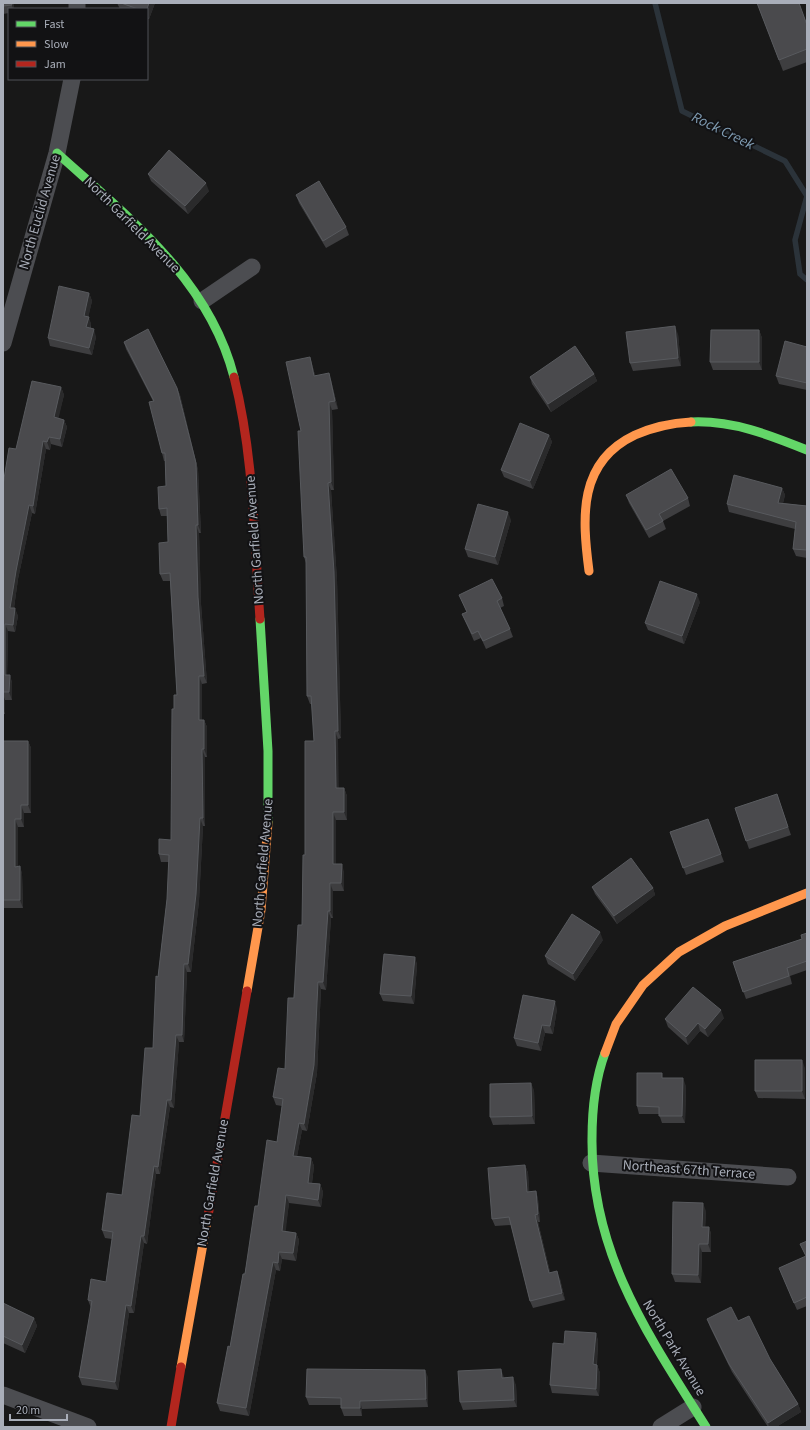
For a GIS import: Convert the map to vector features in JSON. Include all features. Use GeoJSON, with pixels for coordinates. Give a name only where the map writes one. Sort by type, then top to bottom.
{"type":"FeatureCollection","features":[{"type":"Feature","properties":{"kind":"street","name":"North Euclid Avenue"},"geometry":{"type":"LineString","coordinates":[[3,343],[57,153],[72,80]]}},
{"type":"Feature","properties":{"kind":"street","name":"North Garfield Avenue"},"geometry":{"type":"LineString","coordinates":[[57,153],[149,238],[177,268],[202,301],[226,352],[238,392],[249,453],[269,774],[267,842],[261,910],[171,1427]]}},
{"type":"Feature","properties":{"kind":"street"},"geometry":{"type":"LineString","coordinates":[[202,301],[252,267]]}},
{"type":"Feature","properties":{"kind":"street"},"geometry":{"type":"LineString","coordinates":[[589,571],[584,538],[589,484],[598,465],[613,449],[628,438],[651,428],[699,421],[738,427],[785,441],[807,450]]}},
{"type":"Feature","properties":{"kind":"street","name":"North Park Avenue"},"geometry":{"type":"LineString","coordinates":[[706,1427],[654,1347],[628,1296],[602,1225],[594,1194],[590,1134],[593,1101],[599,1069],[608,1039],[624,1011],[643,986],[678,953],[704,935],[807,893]]}},
{"type":"Feature","properties":{"kind":"street","name":"Northeast 67th Terrace"},"geometry":{"type":"LineString","coordinates":[[591,1163],[788,1177]]}},
{"type":"Feature","properties":{"kind":"street"},"geometry":{"type":"LineString","coordinates":[[3,1395],[88,1427]]}},
{"type":"Feature","properties":{"kind":"street"},"geometry":{"type":"LineString","coordinates":[[662,1427],[693,1407]]}},
{"type":"Feature","properties":{"kind":"building"},"geometry":{"type":"Polygon","coordinates":[[[3,3],[11,3],[12,5],[3,6],[3,3]]]}},
{"type":"Feature","properties":{"kind":"building"},"geometry":{"type":"Polygon","coordinates":[[[121,3],[149,3],[147,8],[135,8],[121,3]]]}},
{"type":"Feature","properties":{"kind":"building"},"geometry":{"type":"Polygon","coordinates":[[[757,3],[799,3],[807,25],[807,49],[779,60],[757,3]]]}},
{"type":"Feature","properties":{"kind":"building"},"geometry":{"type":"Polygon","coordinates":[[[169,150],[206,183],[185,206],[148,174],[169,150]]]}},
{"type":"Feature","properties":{"kind":"building"},"geometry":{"type":"Polygon","coordinates":[[[319,181],[346,227],[323,241],[296,195],[319,181]]]}},
{"type":"Feature","properties":{"kind":"building"},"geometry":{"type":"Polygon","coordinates":[[[59,286],[89,293],[84,316],[89,317],[86,327],[94,329],[89,348],[48,338],[59,286]]]}},
{"type":"Feature","properties":{"kind":"building"},"geometry":{"type":"Polygon","coordinates":[[[675,326],[678,358],[630,363],[626,332],[675,326]]]}},
{"type":"Feature","properties":{"kind":"building"},"geometry":{"type":"Polygon","coordinates":[[[148,329],[177,388],[196,463],[198,597],[204,676],[199,676],[199,720],[204,720],[204,749],[202,749],[203,818],[200,818],[196,894],[188,964],[184,964],[182,1035],[176,1035],[171,1100],[167,1100],[158,1167],[154,1166],[144,1236],[141,1236],[131,1306],[126,1305],[115,1382],[79,1377],[92,1301],[88,1300],[91,1279],[106,1282],[113,1232],[102,1230],[107,1193],[122,1195],[132,1115],[140,1116],[145,1048],[153,1048],[156,976],[158,977],[167,899],[169,855],[159,854],[159,839],[171,840],[172,709],[174,709],[174,695],[177,695],[170,573],[160,574],[159,543],[168,542],[167,508],[159,509],[158,487],[166,486],[165,453],[162,453],[149,402],[154,401],[124,342],[148,329]]]}},
{"type":"Feature","properties":{"kind":"building"},"geometry":{"type":"Polygon","coordinates":[[[711,330],[759,330],[759,362],[710,362],[711,330]]]}},
{"type":"Feature","properties":{"kind":"building"},"geometry":{"type":"Polygon","coordinates":[[[785,341],[807,347],[807,383],[776,376],[785,341]]]}},
{"type":"Feature","properties":{"kind":"building"},"geometry":{"type":"Polygon","coordinates":[[[575,346],[594,374],[548,404],[530,377],[575,346]]]}},
{"type":"Feature","properties":{"kind":"building"},"geometry":{"type":"Polygon","coordinates":[[[310,357],[314,376],[329,373],[335,401],[329,402],[331,482],[328,483],[334,572],[338,731],[335,731],[336,788],[344,788],[344,812],[333,812],[333,864],[342,864],[341,883],[330,883],[330,911],[328,911],[323,982],[318,982],[314,1065],[304,1124],[299,1123],[293,1156],[311,1158],[308,1183],[320,1184],[318,1200],[286,1195],[282,1231],[296,1233],[293,1253],[279,1252],[278,1263],[273,1262],[246,1408],[217,1403],[228,1346],[230,1347],[243,1274],[245,1274],[255,1206],[258,1206],[267,1140],[277,1142],[283,1099],[273,1097],[278,1068],[285,1069],[288,998],[294,998],[298,925],[302,925],[303,855],[305,855],[305,741],[314,741],[311,696],[307,696],[306,557],[304,557],[298,431],[301,431],[286,362],[310,357]]]}},
{"type":"Feature","properties":{"kind":"building"},"geometry":{"type":"Polygon","coordinates":[[[32,381],[61,387],[54,417],[64,420],[60,439],[49,437],[47,442],[43,441],[33,506],[29,505],[16,571],[10,608],[15,608],[13,625],[5,624],[5,675],[10,675],[9,692],[3,692],[3,485],[9,448],[16,449],[32,381]]]}},
{"type":"Feature","properties":{"kind":"building"},"geometry":{"type":"Polygon","coordinates":[[[520,423],[549,435],[530,481],[501,470],[520,423]]]}},
{"type":"Feature","properties":{"kind":"building"},"geometry":{"type":"Polygon","coordinates":[[[671,469],[688,498],[659,514],[663,521],[646,530],[626,495],[671,469]]]}},
{"type":"Feature","properties":{"kind":"building"},"geometry":{"type":"Polygon","coordinates":[[[734,475],[782,488],[778,503],[807,506],[807,550],[793,549],[796,522],[727,504],[734,475]]]}},
{"type":"Feature","properties":{"kind":"building"},"geometry":{"type":"Polygon","coordinates":[[[478,504],[508,512],[495,557],[465,549],[478,504]]]}},
{"type":"Feature","properties":{"kind":"building"},"geometry":{"type":"Polygon","coordinates":[[[492,579],[502,598],[497,601],[510,629],[483,641],[478,631],[472,634],[462,614],[467,612],[459,595],[492,579]]]}},
{"type":"Feature","properties":{"kind":"building"},"geometry":{"type":"Polygon","coordinates":[[[660,581],[697,594],[682,636],[645,623],[660,581]]]}},
{"type":"Feature","properties":{"kind":"building"},"geometry":{"type":"Polygon","coordinates":[[[3,741],[28,741],[28,805],[21,805],[21,819],[15,819],[15,867],[20,866],[20,900],[3,900],[3,741]]]}},
{"type":"Feature","properties":{"kind":"building"},"geometry":{"type":"Polygon","coordinates":[[[777,794],[788,827],[746,841],[735,808],[777,794]]]}},
{"type":"Feature","properties":{"kind":"building"},"geometry":{"type":"Polygon","coordinates":[[[708,819],[721,854],[683,868],[670,832],[708,819]]]}},
{"type":"Feature","properties":{"kind":"building"},"geometry":{"type":"Polygon","coordinates":[[[631,858],[653,888],[614,916],[592,887],[631,858]]]}},
{"type":"Feature","properties":{"kind":"building"},"geometry":{"type":"Polygon","coordinates":[[[572,914],[600,932],[573,974],[545,956],[572,914]]]}},
{"type":"Feature","properties":{"kind":"building"},"geometry":{"type":"Polygon","coordinates":[[[807,933],[807,961],[787,968],[789,976],[743,992],[733,962],[802,939],[801,935],[807,933]]]}},
{"type":"Feature","properties":{"kind":"building"},"geometry":{"type":"Polygon","coordinates":[[[384,954],[415,957],[411,996],[380,994],[384,954]]]}},
{"type":"Feature","properties":{"kind":"building"},"geometry":{"type":"Polygon","coordinates":[[[693,987],[721,1010],[705,1029],[698,1023],[686,1037],[665,1019],[693,987]]]}},
{"type":"Feature","properties":{"kind":"building"},"geometry":{"type":"Polygon","coordinates":[[[523,995],[555,1001],[550,1026],[542,1025],[538,1043],[514,1038],[523,995]]]}},
{"type":"Feature","properties":{"kind":"building"},"geometry":{"type":"Polygon","coordinates":[[[755,1060],[802,1060],[802,1091],[755,1091],[755,1060]]]}},
{"type":"Feature","properties":{"kind":"building"},"geometry":{"type":"Polygon","coordinates":[[[637,1073],[662,1073],[662,1078],[683,1078],[682,1116],[659,1116],[659,1107],[637,1106],[637,1073]]]}},
{"type":"Feature","properties":{"kind":"building"},"geometry":{"type":"Polygon","coordinates":[[[531,1083],[532,1116],[490,1117],[490,1084],[531,1083]]]}},
{"type":"Feature","properties":{"kind":"building"},"geometry":{"type":"Polygon","coordinates":[[[525,1165],[527,1192],[536,1191],[538,1214],[535,1215],[549,1273],[557,1271],[562,1293],[530,1301],[509,1217],[492,1219],[488,1168],[525,1165]]]}},
{"type":"Feature","properties":{"kind":"building"},"geometry":{"type":"Polygon","coordinates":[[[673,1202],[703,1203],[702,1227],[709,1227],[708,1244],[699,1244],[698,1275],[672,1274],[673,1202]]]}},
{"type":"Feature","properties":{"kind":"building"},"geometry":{"type":"Polygon","coordinates":[[[807,1241],[807,1297],[794,1303],[779,1268],[806,1256],[800,1244],[807,1241]]]}},
{"type":"Feature","properties":{"kind":"building"},"geometry":{"type":"Polygon","coordinates":[[[3,1303],[34,1318],[22,1345],[3,1336],[3,1303]]]}},
{"type":"Feature","properties":{"kind":"building"},"geometry":{"type":"Polygon","coordinates":[[[731,1307],[738,1321],[749,1316],[770,1359],[798,1404],[768,1423],[729,1364],[707,1319],[731,1307]]]}},
{"type":"Feature","properties":{"kind":"building"},"geometry":{"type":"Polygon","coordinates":[[[565,1331],[596,1333],[593,1364],[597,1365],[596,1389],[550,1385],[553,1343],[564,1344],[565,1331]]]}},
{"type":"Feature","properties":{"kind":"building"},"geometry":{"type":"Polygon","coordinates":[[[307,1369],[425,1370],[426,1399],[360,1401],[360,1408],[341,1408],[341,1398],[306,1397],[307,1369]]]}},
{"type":"Feature","properties":{"kind":"building"},"geometry":{"type":"Polygon","coordinates":[[[501,1369],[502,1378],[513,1377],[514,1400],[460,1402],[458,1371],[501,1369]]]}},
{"type":"Feature","properties":{"kind":"waterway","name":"Rock Creek"},"geometry":{"type":"LineString","coordinates":[[655,3],[682,111],[785,161],[807,196]]}},
{"type":"Feature","properties":{"kind":"waterway","name":"Rock Creek"},"geometry":{"type":"LineString","coordinates":[[807,196],[795,240],[800,274],[807,280]]}},
{"type":"Feature","properties":{"kind":"traffic: fast"},"geometry":{"type":"LineString","coordinates":[[57,153],[138,226],[163,252],[186,280],[206,310],[222,342],[234,377]]}},
{"type":"Feature","properties":{"kind":"traffic: fast"},"geometry":{"type":"LineString","coordinates":[[691,422],[721,423],[736,426],[765,434],[807,450]]}},
{"type":"Feature","properties":{"kind":"traffic: fast"},"geometry":{"type":"LineString","coordinates":[[260,619],[268,751],[268,823]]}},
{"type":"Feature","properties":{"kind":"traffic: fast"},"geometry":{"type":"LineString","coordinates":[[605,1053],[596,1084],[592,1128],[594,1180],[601,1219],[612,1256],[644,1326],[706,1427]]}},
{"type":"Feature","properties":{"kind":"traffic: slow"},"geometry":{"type":"LineString","coordinates":[[589,571],[585,531],[585,511],[588,493],[594,476],[603,460],[616,446],[635,435],[663,426],[691,422]]}},
{"type":"Feature","properties":{"kind":"traffic: slow"},"geometry":{"type":"LineString","coordinates":[[247,991],[261,910],[268,823]]}},
{"type":"Feature","properties":{"kind":"traffic: slow"},"geometry":{"type":"LineString","coordinates":[[605,1053],[616,1024],[643,985],[679,952],[725,926],[807,893]]}},
{"type":"Feature","properties":{"kind":"traffic: slow"},"geometry":{"type":"LineString","coordinates":[[181,1367],[208,1216]]}},
{"type":"Feature","properties":{"kind":"traffic: jam"},"geometry":{"type":"LineString","coordinates":[[234,377],[246,437],[252,497],[260,619]]}},
{"type":"Feature","properties":{"kind":"traffic: jam"},"geometry":{"type":"LineString","coordinates":[[208,1216],[247,991]]}},
{"type":"Feature","properties":{"kind":"traffic: jam"},"geometry":{"type":"LineString","coordinates":[[171,1427],[181,1367]]}}]}
